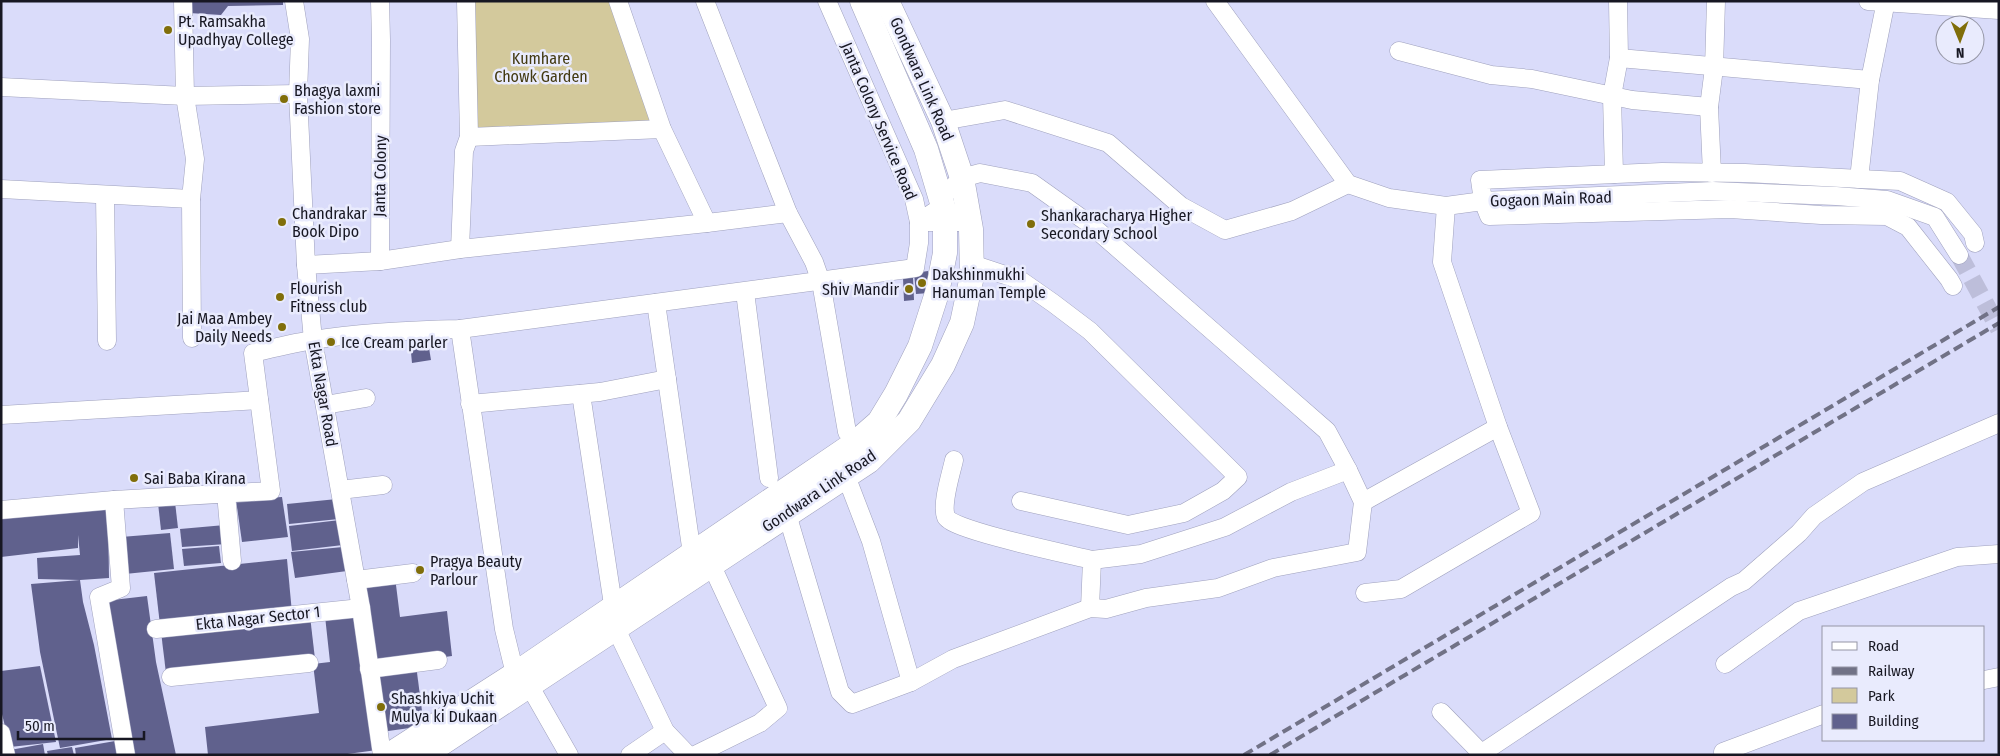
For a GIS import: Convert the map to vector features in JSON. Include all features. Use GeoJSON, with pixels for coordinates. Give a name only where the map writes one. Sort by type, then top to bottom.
{"type":"FeatureCollection","features":[{"type":"Feature","properties":{"kind":"street"},"geometry":{"type":"LineString","coordinates":[[183,1],[185,96],[195,158],[191,199],[192,338]]}},
{"type":"Feature","properties":{"kind":"street","name":"Ekta Nagar Road"},"geometry":{"type":"LineString","coordinates":[[294,1],[300,39],[298,94],[306,265],[314,340],[361,608],[382,755]]}},
{"type":"Feature","properties":{"kind":"street","name":"Janta Colony"},"geometry":{"type":"LineString","coordinates":[[380,1],[382,40],[380,261]]}},
{"type":"Feature","properties":{"kind":"street"},"geometry":{"type":"LineString","coordinates":[[460,249],[464,151],[469,137],[466,1]]}},
{"type":"Feature","properties":{"kind":"street"},"geometry":{"type":"LineString","coordinates":[[618,1],[662,129],[707,223]]}},
{"type":"Feature","properties":{"kind":"street"},"geometry":{"type":"LineString","coordinates":[[705,1],[788,213],[814,262],[821,282],[847,432]]}},
{"type":"Feature","properties":{"kind":"street","name":"Janta Colony Service Road"},"geometry":{"type":"LineString","coordinates":[[827,1],[914,199],[919,222],[944,214],[970,222]]}},
{"type":"Feature","properties":{"kind":"street","name":"Gondwara Link Road"},"geometry":{"type":"LineString","coordinates":[[701,559],[855,443],[878,422],[896,394],[920,346],[938,293],[945,252],[944,214],[926,149],[862,1]]}},
{"type":"Feature","properties":{"kind":"street","name":"Gondwara Link Road"},"geometry":{"type":"LineString","coordinates":[[701,559],[787,514],[869,461],[910,421],[943,366],[962,323],[972,276],[970,222],[962,178],[943,120],[887,1]]}},
{"type":"Feature","properties":{"kind":"street"},"geometry":{"type":"LineString","coordinates":[[943,120],[1005,110],[1108,143],[1181,206],[1225,230],[1292,211],[1348,184],[1215,1]]}},
{"type":"Feature","properties":{"kind":"street"},"geometry":{"type":"LineString","coordinates":[[1614,174],[1612,96],[1619,58],[1618,1]]}},
{"type":"Feature","properties":{"kind":"street"},"geometry":{"type":"LineString","coordinates":[[1712,173],[1708,107],[1714,68],[1716,1]]}},
{"type":"Feature","properties":{"kind":"street"},"geometry":{"type":"LineString","coordinates":[[1859,179],[1880,2],[1999,10]]}},
{"type":"Feature","properties":{"kind":"street"},"geometry":{"type":"LineString","coordinates":[[1399,51],[1491,75],[1532,79],[1632,100],[1708,107]]}},
{"type":"Feature","properties":{"kind":"street"},"geometry":{"type":"LineString","coordinates":[[1619,58],[1714,68],[1870,80]]}},
{"type":"Feature","properties":{"kind":"street"},"geometry":{"type":"LineString","coordinates":[[1,87],[185,96],[298,94]]}},
{"type":"Feature","properties":{"kind":"street"},"geometry":{"type":"LineString","coordinates":[[469,137],[662,129]]}},
{"type":"Feature","properties":{"kind":"street"},"geometry":{"type":"LineString","coordinates":[[787,514],[840,692],[852,704],[911,682],[953,659],[1090,608],[1106,609],[1146,598],[1218,588],[1273,568],[1357,552],[1363,502],[1327,431],[1091,225],[1032,183],[980,173],[962,178],[945,194],[944,214]]}},
{"type":"Feature","properties":{"kind":"street"},"geometry":{"type":"LineString","coordinates":[[1953,286],[1950,279],[1908,227],[1887,216],[1730,209],[1489,216],[1480,180],[1614,174],[1712,173],[1900,182],[1947,202],[1973,234],[1975,243]]}},
{"type":"Feature","properties":{"kind":"street","name":"Gogaon Main Road"},"geometry":{"type":"LineString","coordinates":[[1348,184],[1389,198],[1446,206],[1484,201],[1713,191],[1887,200],[1935,217],[1959,255]]}},
{"type":"Feature","properties":{"kind":"street"},"geometry":{"type":"LineString","coordinates":[[1,189],[191,199]]}},
{"type":"Feature","properties":{"kind":"street"},"geometry":{"type":"LineString","coordinates":[[105,195],[107,340]]}},
{"type":"Feature","properties":{"kind":"street"},"geometry":{"type":"LineString","coordinates":[[1365,593],[1402,590],[1531,513],[1498,427],[1442,262],[1446,206]]}},
{"type":"Feature","properties":{"kind":"street"},"geometry":{"type":"LineString","coordinates":[[306,265],[380,261],[460,249],[788,213]]}},
{"type":"Feature","properties":{"kind":"street"},"geometry":{"type":"LineString","coordinates":[[1,510],[114,500],[271,491],[253,353],[314,340],[397,331],[460,329],[915,268],[919,243],[919,222]]}},
{"type":"Feature","properties":{"kind":"street"},"geometry":{"type":"LineString","coordinates":[[972,264],[1020,280],[1090,331],[1238,478],[1223,491],[1184,513],[1128,525],[1021,501]]}},
{"type":"Feature","properties":{"kind":"street"},"geometry":{"type":"LineString","coordinates":[[746,292],[769,478]]}},
{"type":"Feature","properties":{"kind":"street"},"geometry":{"type":"LineString","coordinates":[[656,303],[667,379],[701,559],[778,708],[760,722],[695,755]]}},
{"type":"Feature","properties":{"kind":"street"},"geometry":{"type":"LineString","coordinates":[[460,329],[504,629],[522,679],[569,755]]}},
{"type":"Feature","properties":{"kind":"street"},"geometry":{"type":"LineString","coordinates":[[470,404],[581,394],[667,379]]}},
{"type":"Feature","properties":{"kind":"street"},"geometry":{"type":"LineString","coordinates":[[581,394],[617,631],[665,731],[688,755]]}},
{"type":"Feature","properties":{"kind":"street"},"geometry":{"type":"LineString","coordinates":[[324,405],[366,398]]}},
{"type":"Feature","properties":{"kind":"street"},"geometry":{"type":"LineString","coordinates":[[1,415],[259,400]]}},
{"type":"Feature","properties":{"kind":"street"},"geometry":{"type":"LineString","coordinates":[[1442,712],[1482,754],[1731,586],[1744,581],[1799,534],[1814,516],[1863,482],[1999,423]]}},
{"type":"Feature","properties":{"kind":"street"},"geometry":{"type":"LineString","coordinates":[[1363,502],[1498,427]]}},
{"type":"Feature","properties":{"kind":"street"},"geometry":{"type":"LineString","coordinates":[[954,460],[945,502],[945,515],[948,521],[970,530],[1092,560],[1141,554],[1226,527],[1291,492],[1348,470]]}},
{"type":"Feature","properties":{"kind":"street"},"geometry":{"type":"LineString","coordinates":[[846,476],[871,541],[911,682]]}},
{"type":"Feature","properties":{"kind":"street"},"geometry":{"type":"LineString","coordinates":[[340,490],[384,485]]}},
{"type":"Feature","properties":{"kind":"street"},"geometry":{"type":"LineString","coordinates":[[226,493],[232,561]]}},
{"type":"Feature","properties":{"kind":"street"},"geometry":{"type":"LineString","coordinates":[[114,500],[121,588],[99,597],[126,755]]}},
{"type":"Feature","properties":{"kind":"street"},"geometry":{"type":"LineString","coordinates":[[1725,664],[1799,610],[1958,556],[1999,554]]}},
{"type":"Feature","properties":{"kind":"street"},"geometry":{"type":"LineString","coordinates":[[389,755],[522,679],[701,559]]}},
{"type":"Feature","properties":{"kind":"street"},"geometry":{"type":"LineString","coordinates":[[1090,608],[1092,560]]}},
{"type":"Feature","properties":{"kind":"street"},"geometry":{"type":"LineString","coordinates":[[356,580],[413,573]]}},
{"type":"Feature","properties":{"kind":"street","name":"Ekta Nagar Sector 1"},"geometry":{"type":"LineString","coordinates":[[156,629],[361,608]]}},
{"type":"Feature","properties":{"kind":"street"},"geometry":{"type":"LineString","coordinates":[[369,669],[438,660]]}},
{"type":"Feature","properties":{"kind":"street"},"geometry":{"type":"LineString","coordinates":[[171,676],[309,663]]}},
{"type":"Feature","properties":{"kind":"street"},"geometry":{"type":"LineString","coordinates":[[1985,680],[1999,677]]}},
{"type":"Feature","properties":{"kind":"street"},"geometry":{"type":"LineString","coordinates":[[424,755],[449,748],[522,679]]}},
{"type":"Feature","properties":{"kind":"street"},"geometry":{"type":"LineString","coordinates":[[1723,752],[1822,715]]}},
{"type":"Feature","properties":{"kind":"street"},"geometry":{"type":"LineString","coordinates":[[630,755],[665,731]]}},
{"type":"Feature","properties":{"kind":"street"},"geometry":{"type":"LineString","coordinates":[[1,733],[6,755]]}},
{"type":"Feature","properties":{"kind":"green space","name":"Kumhare Chowk Garden"},"geometry":{"type":"Polygon","coordinates":[[[466,1],[618,1],[662,129],[469,137],[466,1]]]}},
{"type":"Feature","properties":{"kind":"building"},"geometry":{"type":"Polygon","coordinates":[[[189,1],[283,1],[283,5],[228,6],[221,15],[189,13],[189,1]]]}},
{"type":"Feature","properties":{"kind":"building","name":"Dakshinmukhi Hanuman Temple"},"geometry":{"type":"Polygon","coordinates":[[[928,271],[929,293],[916,294],[914,273],[928,271]]]}},
{"type":"Feature","properties":{"kind":"building","name":"Shiv Mandir"},"geometry":{"type":"Polygon","coordinates":[[[913,277],[914,300],[904,301],[903,278],[913,277]]]}},
{"type":"Feature","properties":{"kind":"building"},"geometry":{"type":"Polygon","coordinates":[[[426,330],[431,360],[412,363],[409,332],[426,330]]]}},
{"type":"Feature","properties":{"kind":"building"},"geometry":{"type":"Polygon","coordinates":[[[282,497],[288,537],[242,542],[236,500],[282,497]]]}},
{"type":"Feature","properties":{"kind":"building"},"geometry":{"type":"Polygon","coordinates":[[[337,499],[339,519],[289,524],[287,504],[337,499]]]}},
{"type":"Feature","properties":{"kind":"building"},"geometry":{"type":"Polygon","coordinates":[[[175,502],[178,528],[161,530],[158,503],[175,502]]]}},
{"type":"Feature","properties":{"kind":"building"},"geometry":{"type":"Polygon","coordinates":[[[108,507],[109,578],[80,580],[38,579],[37,558],[80,555],[78,535],[78,548],[1,557],[1,517],[108,507]]]}},
{"type":"Feature","properties":{"kind":"building"},"geometry":{"type":"Polygon","coordinates":[[[340,520],[343,545],[292,551],[289,526],[340,520]]]}},
{"type":"Feature","properties":{"kind":"building"},"geometry":{"type":"Polygon","coordinates":[[[225,525],[227,544],[182,547],[180,529],[225,525]]]}},
{"type":"Feature","properties":{"kind":"building"},"geometry":{"type":"Polygon","coordinates":[[[170,533],[174,569],[125,574],[121,537],[170,533]]]}},
{"type":"Feature","properties":{"kind":"building"},"geometry":{"type":"Polygon","coordinates":[[[219,546],[221,563],[184,566],[182,549],[219,546]]]}},
{"type":"Feature","properties":{"kind":"building"},"geometry":{"type":"Polygon","coordinates":[[[343,547],[347,571],[295,578],[291,552],[343,547]]]}},
{"type":"Feature","properties":{"kind":"building"},"geometry":{"type":"Polygon","coordinates":[[[287,559],[292,613],[160,625],[154,573],[287,559]]]}},
{"type":"Feature","properties":{"kind":"building"},"geometry":{"type":"Polygon","coordinates":[[[395,577],[400,617],[447,611],[452,656],[373,667],[361,582],[395,577]]]}},
{"type":"Feature","properties":{"kind":"building"},"geometry":{"type":"Polygon","coordinates":[[[80,580],[112,739],[60,748],[40,652],[31,584],[80,580]]]}},
{"type":"Feature","properties":{"kind":"building"},"geometry":{"type":"Polygon","coordinates":[[[147,596],[156,662],[176,755],[128,755],[104,601],[147,596]]]}},
{"type":"Feature","properties":{"kind":"building"},"geometry":{"type":"Polygon","coordinates":[[[359,612],[377,750],[340,755],[208,755],[205,727],[319,713],[313,664],[330,662],[325,616],[359,612]]]}},
{"type":"Feature","properties":{"kind":"building"},"geometry":{"type":"Polygon","coordinates":[[[310,616],[315,659],[166,673],[161,632],[310,616]]]}},
{"type":"Feature","properties":{"kind":"building"},"geometry":{"type":"Polygon","coordinates":[[[416,665],[424,726],[381,732],[373,670],[416,665]]]}},
{"type":"Feature","properties":{"kind":"building"},"geometry":{"type":"Polygon","coordinates":[[[40,666],[56,742],[10,747],[1,710],[1,671],[40,666]]]}},
{"type":"Feature","properties":{"kind":"building"},"geometry":{"type":"Polygon","coordinates":[[[121,740],[123,755],[76,755],[75,748],[121,740]]]}},
{"type":"Feature","properties":{"kind":"building"},"geometry":{"type":"Polygon","coordinates":[[[43,744],[45,755],[10,755],[10,750],[43,744]]]}},
{"type":"Feature","properties":{"kind":"building"},"geometry":{"type":"Polygon","coordinates":[[[72,747],[74,755],[48,755],[47,751],[72,747]]]}},
{"type":"Feature","properties":{"kind":"tunnel"},"geometry":{"type":"LineString","coordinates":[[1959,255],[1999,329]]}},
{"type":"Feature","properties":{"kind":"railway"},"geometry":{"type":"LineString","coordinates":[[1244,755],[1999,307]]}},
{"type":"Feature","properties":{"kind":"railway"},"geometry":{"type":"LineString","coordinates":[[1270,755],[1999,323]]}},
{"type":"Feature","properties":{"kind":"place","name":"Pt. Ramsakha Upadhyay College"},"geometry":{"type":"Point","coordinates":[168,30]}},
{"type":"Feature","properties":{"kind":"place","name":"Bhagya laxmi Fashion store"},"geometry":{"type":"Point","coordinates":[284,99]}},
{"type":"Feature","properties":{"kind":"place","name":"Chandrakar Book Dipo"},"geometry":{"type":"Point","coordinates":[282,222]}},
{"type":"Feature","properties":{"kind":"place","name":"Shankaracharya Higher Secondary School"},"geometry":{"type":"Point","coordinates":[1031,224]}},
{"type":"Feature","properties":{"kind":"place","name":"Dakshinmukhi Hanuman Temple"},"geometry":{"type":"Point","coordinates":[922,283]}},
{"type":"Feature","properties":{"kind":"place","name":"Shiv Mandir"},"geometry":{"type":"Point","coordinates":[909,289]}},
{"type":"Feature","properties":{"kind":"place","name":"Flourish Fitness club"},"geometry":{"type":"Point","coordinates":[280,297]}},
{"type":"Feature","properties":{"kind":"place","name":"Jai Maa Ambey Daily Needs"},"geometry":{"type":"Point","coordinates":[282,327]}},
{"type":"Feature","properties":{"kind":"place","name":"Ice Cream parler"},"geometry":{"type":"Point","coordinates":[331,342]}},
{"type":"Feature","properties":{"kind":"place","name":"Sai Baba Kirana"},"geometry":{"type":"Point","coordinates":[134,478]}},
{"type":"Feature","properties":{"kind":"place","name":"Pragya Beauty Parlour"},"geometry":{"type":"Point","coordinates":[420,570]}},
{"type":"Feature","properties":{"kind":"place","name":"Shashkiya Uchit Mulya ki Dukaan"},"geometry":{"type":"Point","coordinates":[381,707]}}]}
